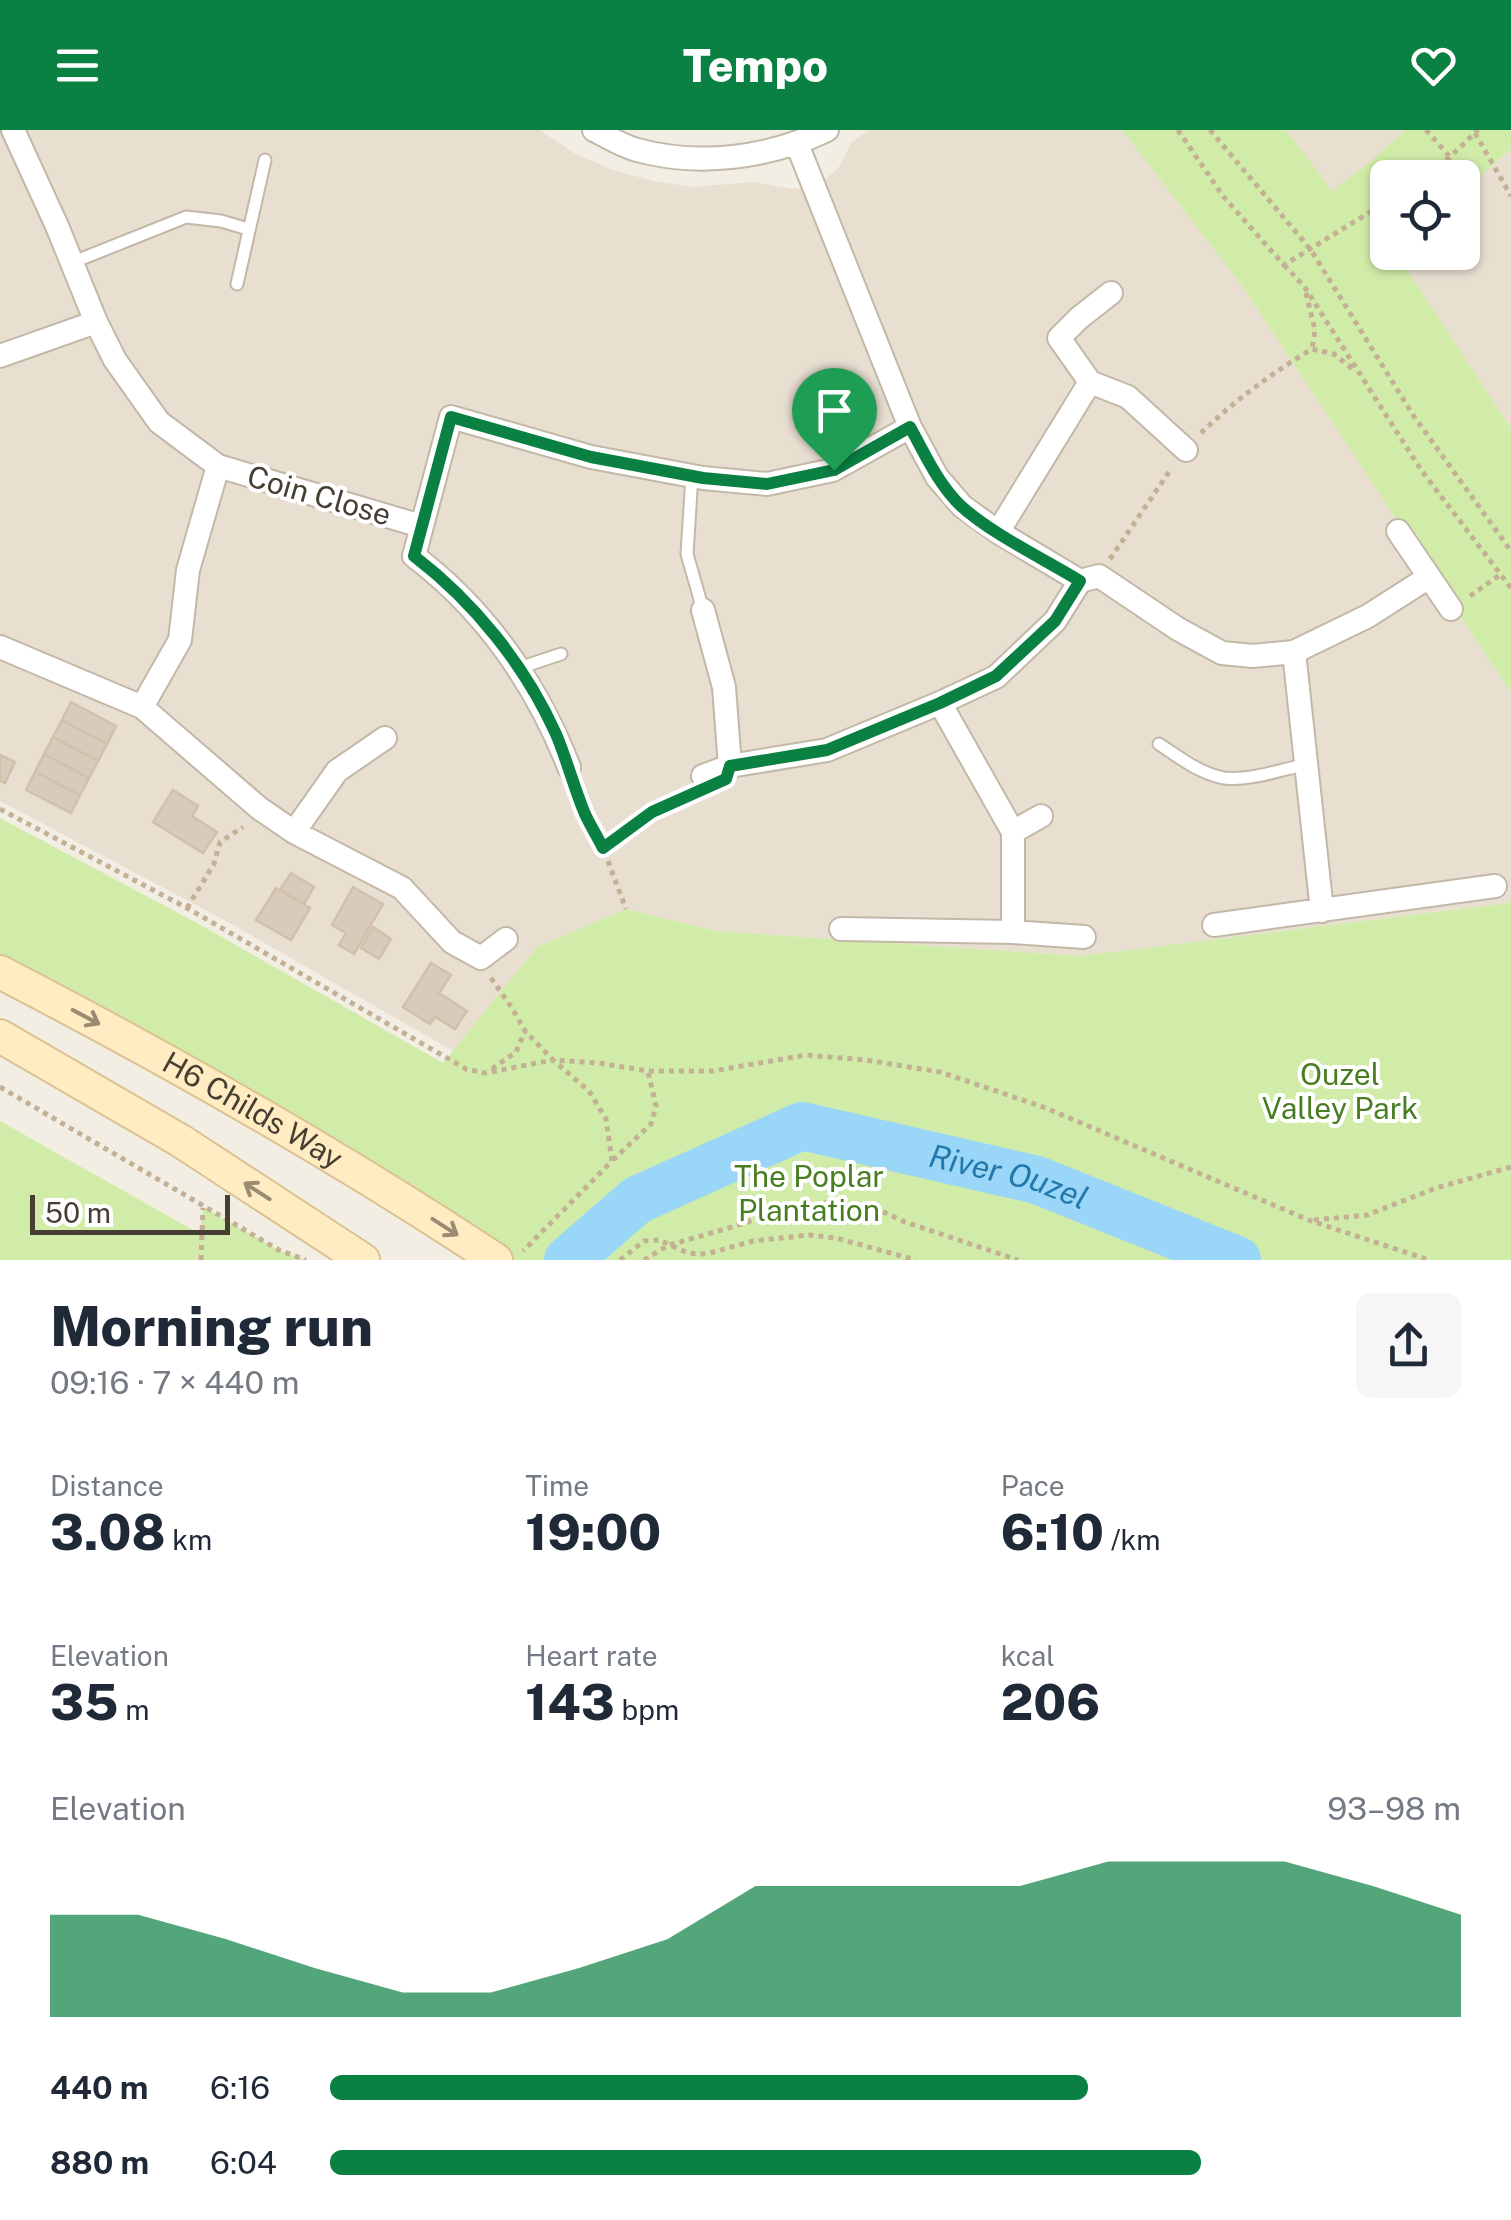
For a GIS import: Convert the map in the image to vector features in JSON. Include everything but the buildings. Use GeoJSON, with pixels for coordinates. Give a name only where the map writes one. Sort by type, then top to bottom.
{"type":"FeatureCollection","features":[{"type":"Feature","properties":{"kind":"street","name":"Coin Close"},"geometry":{"type":"LineString","coordinates":[[12,130],[96,322],[115,360],[158,422],[218,466],[421,526]]}},
{"type":"Feature","properties":{"kind":"street"},"geometry":{"type":"LineString","coordinates":[[594,130],[634,149],[689,159],[758,154],[796,144],[827,130]]}},
{"type":"Feature","properties":{"kind":"street"},"geometry":{"type":"LineString","coordinates":[[796,144],[910,427],[937,476],[962,506],[1080,581]]}},
{"type":"Feature","properties":{"kind":"street"},"geometry":{"type":"LineString","coordinates":[[1111,293],[1059,338],[1090,382],[1128,397],[1186,450]]}},
{"type":"Feature","properties":{"kind":"street"},"geometry":{"type":"LineString","coordinates":[[0,356],[96,322]]}},
{"type":"Feature","properties":{"kind":"street"},"geometry":{"type":"LineString","coordinates":[[998,532],[1090,382]]}},
{"type":"Feature","properties":{"kind":"street"},"geometry":{"type":"LineString","coordinates":[[568,766],[555,732],[519,668],[484,621],[446,580],[414,556],[451,417],[591,457],[692,476],[767,484],[834,470],[910,427]]}},
{"type":"Feature","properties":{"kind":"street"},"geometry":{"type":"LineString","coordinates":[[142,706],[180,640],[188,570],[218,466]]}},
{"type":"Feature","properties":{"kind":"street"},"geometry":{"type":"LineString","coordinates":[[1398,531],[1451,609]]}},
{"type":"Feature","properties":{"kind":"street"},"geometry":{"type":"LineString","coordinates":[[700,784],[730,766],[827,750],[996,676],[1055,621],[1080,581],[1099,576],[1178,630],[1222,653],[1253,656],[1294,652],[1368,616],[1429,577]]}},
{"type":"Feature","properties":{"kind":"street"},"geometry":{"type":"LineString","coordinates":[[703,610],[724,688],[730,766]]}},
{"type":"Feature","properties":{"kind":"street"},"geometry":{"type":"LineString","coordinates":[[0,647],[142,706],[259,808],[294,832],[402,888],[452,942],[481,958],[506,939]]}},
{"type":"Feature","properties":{"kind":"street"},"geometry":{"type":"LineString","coordinates":[[1294,652],[1322,911]]}},
{"type":"Feature","properties":{"kind":"street"},"geometry":{"type":"LineString","coordinates":[[940,703],[1013,832],[1013,932]]}},
{"type":"Feature","properties":{"kind":"street"},"geometry":{"type":"LineString","coordinates":[[294,832],[336,771],[385,738]]}},
{"type":"Feature","properties":{"kind":"street"},"geometry":{"type":"LineString","coordinates":[[1013,832],[1041,816]]}},
{"type":"Feature","properties":{"kind":"street"},"geometry":{"type":"LineString","coordinates":[[1214,925],[1495,886]]}},
{"type":"Feature","properties":{"kind":"street"},"geometry":{"type":"LineString","coordinates":[[841,929],[1084,937]]}},
{"type":"Feature","properties":{"kind":"street","name":"H6 Childs Way"},"geometry":{"type":"LineString","coordinates":[[0,972],[94,1021],[394,1193],[496,1260]]}},
{"type":"Feature","properties":{"kind":"street","name":"H6 Childs Way"},"geometry":{"type":"LineString","coordinates":[[0,1036],[182,1141],[319,1250],[363,1260]]}},
{"type":"Feature","properties":{"kind":"lane"},"geometry":{"type":"LineString","coordinates":[[236,284],[265,160]]}},
{"type":"Feature","properties":{"kind":"lane"},"geometry":{"type":"LineString","coordinates":[[71,263],[186,217],[248,228]]}},
{"type":"Feature","properties":{"kind":"lane"},"geometry":{"type":"LineString","coordinates":[[692,476],[687,554],[703,610]]}},
{"type":"Feature","properties":{"kind":"lane"},"geometry":{"type":"LineString","coordinates":[[519,668],[561,654]]}},
{"type":"Feature","properties":{"kind":"lane"},"geometry":{"type":"LineString","coordinates":[[1159,744],[1198,769],[1221,778],[1245,778],[1304,765]]}},
{"type":"Feature","properties":{"kind":"path"},"geometry":{"type":"LineString","coordinates":[[1178,130],[1223,196],[1304,286],[1420,470],[1511,588]]}},
{"type":"Feature","properties":{"kind":"path"},"geometry":{"type":"LineString","coordinates":[[1210,130],[1311,250],[1413,415],[1511,551]]}},
{"type":"Feature","properties":{"kind":"path"},"geometry":{"type":"LineString","coordinates":[[1426,130],[1450,157]]}},
{"type":"Feature","properties":{"kind":"path"},"geometry":{"type":"LineString","coordinates":[[1446,160],[1477,132],[1511,196]]}},
{"type":"Feature","properties":{"kind":"path"},"geometry":{"type":"LineString","coordinates":[[1284,265],[1370,212]]}},
{"type":"Feature","properties":{"kind":"path"},"geometry":{"type":"LineString","coordinates":[[1304,286],[1314,330],[1312,349],[1334,354],[1357,372]]}},
{"type":"Feature","properties":{"kind":"path"},"geometry":{"type":"LineString","coordinates":[[1451,609],[1500,574]]}},
{"type":"Feature","properties":{"kind":"path"},"geometry":{"type":"LineString","coordinates":[[568,766],[626,909]]}},
{"type":"Feature","properties":{"kind":"path"},"geometry":{"type":"LineString","coordinates":[[603,848],[652,812],[700,784]]}},
{"type":"Feature","properties":{"kind":"path"},"geometry":{"type":"LineString","coordinates":[[187,908],[214,864],[220,842],[241,828],[259,808]]}},
{"type":"Feature","properties":{"kind":"path"},"geometry":{"type":"LineString","coordinates":[[0,809],[187,908],[466,1069],[485,1073],[553,1060],[648,1071],[713,1071],[806,1055],[940,1072],[1046,1108],[1311,1221],[1429,1260]]}},
{"type":"Feature","properties":{"kind":"path"},"geometry":{"type":"LineString","coordinates":[[481,958],[525,1031],[589,1091],[606,1119],[612,1160]]}},
{"type":"Feature","properties":{"kind":"path"},"geometry":{"type":"LineString","coordinates":[[485,1073],[516,1052],[525,1031]]}},
{"type":"Feature","properties":{"kind":"path"},"geometry":{"type":"LineString","coordinates":[[513,1260],[652,1124],[656,1106],[648,1071]]}},
{"type":"Feature","properties":{"kind":"path"},"geometry":{"type":"LineString","coordinates":[[0,1086],[279,1250],[319,1250]]}},
{"type":"Feature","properties":{"kind":"path"},"geometry":{"type":"LineString","coordinates":[[1311,1221],[1367,1216],[1436,1188],[1511,1167]]}},
{"type":"Feature","properties":{"kind":"path"},"geometry":{"type":"LineString","coordinates":[[644,1260],[669,1244],[825,1202],[875,1208],[1018,1260]]}},
{"type":"Feature","properties":{"kind":"path"},"geometry":{"type":"LineString","coordinates":[[201,1260],[203,1207]]}},
{"type":"Feature","properties":{"kind":"path"},"geometry":{"type":"LineString","coordinates":[[620,1260],[644,1241],[659,1240],[688,1253],[706,1254],[752,1242],[809,1235],[836,1238],[916,1260]]}},
{"type":"Feature","properties":{"kind":"shaded area"},"geometry":{"type":"Polygon","coordinates":[[[0,130],[540,130],[574,153],[613,170],[654,181],[693,187],[753,182],[792,189],[808,188],[827,178],[839,167],[851,143],[869,130],[1122,130],[1243,287],[1511,693],[1511,898],[1508,903],[1080,956],[716,931],[626,909],[537,947],[453,1051],[226,921],[0,801],[0,130]]]}},
{"type":"Feature","properties":{"kind":"shaded area"},"geometry":{"type":"Polygon","coordinates":[[[1286,130],[1406,130],[1373,160],[1332,192],[1286,130]]]}},
{"type":"Feature","properties":{"kind":"shaded area"},"geometry":{"type":"Polygon","coordinates":[[[1511,149],[1511,428],[1407,270],[1480,270],[1480,176],[1511,149]]]}},
{"type":"Feature","properties":{"kind":"green space"},"geometry":{"type":"Polygon","coordinates":[[[1122,130],[1286,130],[1332,191],[1370,162],[1370,270],[1407,270],[1511,428],[1511,693],[1243,287],[1122,130]]]}},
{"type":"Feature","properties":{"kind":"green space"},"geometry":{"type":"Polygon","coordinates":[[[1406,130],[1511,130],[1511,149],[1480,176],[1480,160],[1372,160],[1406,130]]]}},
{"type":"Feature","properties":{"kind":"green space","name":"Ouzel Valley Park"},"geometry":{"type":"Polygon","coordinates":[[[0,818],[197,923],[443,1063],[537,947],[626,909],[716,931],[1080,956],[1508,903],[1511,898],[1511,1260],[497,1260],[0,972],[0,818]]]}},
{"type":"Feature","properties":{"kind":"green space"},"geometry":{"type":"Polygon","coordinates":[[[0,1121],[200,1234],[203,1207],[279,1250],[306,1260],[0,1260],[0,1121]]]}},
{"type":"Feature","properties":{"kind":"waterway","name":"River Ouzel"},"geometry":{"type":"LineString","coordinates":[[568,1260],[637,1200],[802,1126],[1037,1180],[1237,1260]]}},
{"type":"Feature","properties":{"kind":"route"},"geometry":{"type":"LineString","coordinates":[[451,417],[591,457],[703,478],[767,484],[834,470],[910,427],[937,476],[962,506],[1080,581],[1055,621],[996,676],[827,750],[730,766],[726,779],[652,812],[603,848],[586,816],[555,732],[519,668],[484,621],[446,580],[414,556],[451,417]]}},
{"type":"Feature","properties":{"kind":"park label","name":"The Poplar Plantation"},"geometry":{"type":"Point","coordinates":[809,1194]}}]}
